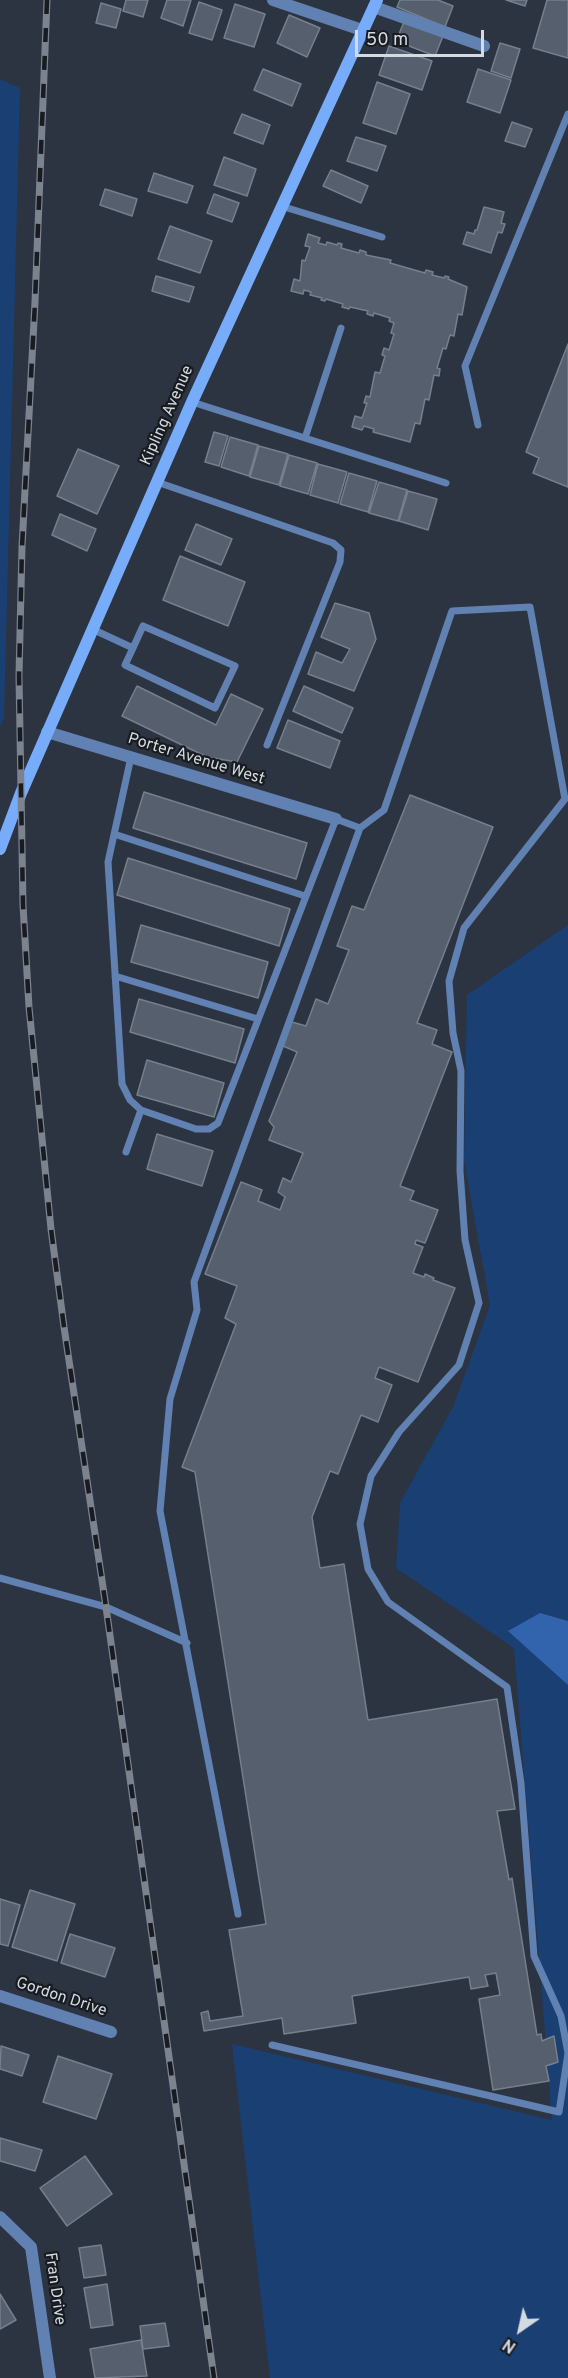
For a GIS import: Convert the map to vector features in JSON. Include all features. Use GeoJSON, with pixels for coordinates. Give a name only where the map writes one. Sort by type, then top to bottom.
{"type":"FeatureCollection","features":[{"type":"Feature","properties":{"kind":"street"},"geometry":{"type":"LineString","coordinates":[[273,0],[362,30]]}},
{"type":"Feature","properties":{"kind":"street"},"geometry":{"type":"LineString","coordinates":[[375,3],[484,46]]}},
{"type":"Feature","properties":{"kind":"street","name":"Kipling Avenue"},"geometry":{"type":"LineString","coordinates":[[0,849],[47,732],[192,402],[375,3]]}},
{"type":"Feature","properties":{"kind":"street","name":"Porter Avenue West"},"geometry":{"type":"LineString","coordinates":[[47,732],[336,819]]}},
{"type":"Feature","properties":{"kind":"street","name":"Gordon Drive"},"geometry":{"type":"LineString","coordinates":[[0,1996],[111,2032]]}},
{"type":"Feature","properties":{"kind":"street","name":"Fran Drive"},"geometry":{"type":"LineString","coordinates":[[0,2217],[31,2247],[51,2378]]}},
{"type":"Feature","properties":{"kind":"lane"},"geometry":{"type":"LineString","coordinates":[[478,425],[465,366],[568,114]]}},
{"type":"Feature","properties":{"kind":"lane"},"geometry":{"type":"LineString","coordinates":[[281,206],[382,237]]}},
{"type":"Feature","properties":{"kind":"lane"},"geometry":{"type":"LineString","coordinates":[[305,438],[341,328]]}},
{"type":"Feature","properties":{"kind":"lane"},"geometry":{"type":"LineString","coordinates":[[192,402],[446,483]]}},
{"type":"Feature","properties":{"kind":"lane"},"geometry":{"type":"LineString","coordinates":[[157,482],[333,543],[340,550],[340,562],[267,745]]}},
{"type":"Feature","properties":{"kind":"lane"},"geometry":{"type":"LineString","coordinates":[[238,1914],[160,1511],[170,1399],[197,1310],[194,1282],[360,828],[384,810],[452,611],[530,607],[565,799],[464,928],[449,981],[453,1033],[461,1071],[460,1171],[465,1240],[479,1303],[459,1365],[399,1432],[371,1476],[360,1524],[368,1569],[388,1602],[507,1687],[521,1783],[534,1956],[561,2016],[568,2053],[559,2112],[272,2045]]}},
{"type":"Feature","properties":{"kind":"lane"},"geometry":{"type":"LineString","coordinates":[[143,626],[235,666],[215,708],[125,665],[133,648],[143,626]]}},
{"type":"Feature","properties":{"kind":"lane"},"geometry":{"type":"LineString","coordinates":[[92,629],[133,648]]}},
{"type":"Feature","properties":{"kind":"lane"},"geometry":{"type":"LineString","coordinates":[[131,757],[108,862],[122,1084],[130,1100],[141,1110],[195,1129],[209,1129],[218,1123],[336,819],[360,828]]}},
{"type":"Feature","properties":{"kind":"lane"},"geometry":{"type":"LineString","coordinates":[[114,834],[305,896]]}},
{"type":"Feature","properties":{"kind":"lane"},"geometry":{"type":"LineString","coordinates":[[116,976],[258,1019]]}},
{"type":"Feature","properties":{"kind":"lane"},"geometry":{"type":"LineString","coordinates":[[126,1152],[141,1110]]}},
{"type":"Feature","properties":{"kind":"lane"},"geometry":{"type":"LineString","coordinates":[[0,1578],[106,1607],[187,1643]]}},
{"type":"Feature","properties":{"kind":"shaded area"},"geometry":{"type":"Polygon","coordinates":[[[0,79],[20,88],[4,719],[0,727],[0,79]]]}},
{"type":"Feature","properties":{"kind":"shaded area"},"geometry":{"type":"Polygon","coordinates":[[[568,925],[568,2378],[270,2378],[232,2044],[552,2120],[514,1648],[396,1568],[400,1503],[454,1405],[490,1305],[464,1160],[467,995],[568,925]]]}},
{"type":"Feature","properties":{"kind":"shaded area"},"geometry":{"type":"Polygon","coordinates":[[[540,1613],[568,1621],[568,1685],[508,1631],[540,1613]]]}},
{"type":"Feature","properties":{"kind":"building"},"geometry":{"type":"Polygon","coordinates":[[[126,0],[148,0],[143,17],[123,11],[126,0]]]}},
{"type":"Feature","properties":{"kind":"building"},"geometry":{"type":"Polygon","coordinates":[[[167,0],[191,0],[183,26],[161,18],[167,0]]]}},
{"type":"Feature","properties":{"kind":"building"},"geometry":{"type":"Polygon","coordinates":[[[400,0],[438,0],[453,6],[445,27],[397,7],[400,0]]]}},
{"type":"Feature","properties":{"kind":"building"},"geometry":{"type":"Polygon","coordinates":[[[506,0],[527,0],[525,6],[506,0]]]}},
{"type":"Feature","properties":{"kind":"building"},"geometry":{"type":"Polygon","coordinates":[[[547,0],[568,0],[568,58],[533,48],[547,0]]]}},
{"type":"Feature","properties":{"kind":"building"},"geometry":{"type":"Polygon","coordinates":[[[199,2],[222,10],[212,40],[189,33],[199,2]]]}},
{"type":"Feature","properties":{"kind":"building"},"geometry":{"type":"Polygon","coordinates":[[[101,3],[121,9],[116,28],[96,23],[101,3]]]}},
{"type":"Feature","properties":{"kind":"building"},"geometry":{"type":"Polygon","coordinates":[[[235,4],[265,14],[254,47],[224,38],[235,4]]]}},
{"type":"Feature","properties":{"kind":"building"},"geometry":{"type":"Polygon","coordinates":[[[289,15],[320,28],[307,57],[277,43],[289,15]]]}},
{"type":"Feature","properties":{"kind":"building"},"geometry":{"type":"Polygon","coordinates":[[[404,22],[443,36],[435,56],[396,41],[404,22]]]}},
{"type":"Feature","properties":{"kind":"building"},"geometry":{"type":"Polygon","coordinates":[[[500,43],[520,49],[511,78],[491,71],[500,43]]]}},
{"type":"Feature","properties":{"kind":"building"},"geometry":{"type":"Polygon","coordinates":[[[389,46],[432,61],[422,90],[379,75],[389,46]]]}},
{"type":"Feature","properties":{"kind":"building"},"geometry":{"type":"Polygon","coordinates":[[[263,69],[301,84],[292,106],[254,90],[263,69]]]}},
{"type":"Feature","properties":{"kind":"building"},"geometry":{"type":"Polygon","coordinates":[[[478,69],[511,80],[500,113],[467,102],[478,69]]]}},
{"type":"Feature","properties":{"kind":"building"},"geometry":{"type":"Polygon","coordinates":[[[377,82],[410,94],[396,134],[363,123],[377,82]]]}},
{"type":"Feature","properties":{"kind":"building"},"geometry":{"type":"Polygon","coordinates":[[[242,114],[270,125],[263,144],[234,133],[242,114]]]}},
{"type":"Feature","properties":{"kind":"building"},"geometry":{"type":"Polygon","coordinates":[[[512,122],[532,129],[525,147],[505,141],[512,122]]]}},
{"type":"Feature","properties":{"kind":"building"},"geometry":{"type":"Polygon","coordinates":[[[356,137],[386,146],[377,171],[347,161],[356,137]]]}},
{"type":"Feature","properties":{"kind":"building"},"geometry":{"type":"Polygon","coordinates":[[[224,157],[256,169],[247,196],[214,185],[224,157]]]}},
{"type":"Feature","properties":{"kind":"building"},"geometry":{"type":"Polygon","coordinates":[[[331,170],[368,186],[361,203],[323,186],[331,170]]]}},
{"type":"Feature","properties":{"kind":"building"},"geometry":{"type":"Polygon","coordinates":[[[154,173],[193,186],[187,203],[148,191],[154,173]]]}},
{"type":"Feature","properties":{"kind":"building"},"geometry":{"type":"Polygon","coordinates":[[[105,189],[137,199],[132,216],[100,205],[105,189]]]}},
{"type":"Feature","properties":{"kind":"building"},"geometry":{"type":"Polygon","coordinates":[[[214,194],[239,203],[232,222],[207,213],[214,194]]]}},
{"type":"Feature","properties":{"kind":"building"},"geometry":{"type":"Polygon","coordinates":[[[484,207],[504,212],[501,223],[505,224],[502,233],[498,232],[491,253],[463,244],[467,232],[474,234],[477,230],[484,207]]]}},
{"type":"Feature","properties":{"kind":"building"},"geometry":{"type":"Polygon","coordinates":[[[170,226],[212,241],[200,273],[158,259],[170,226]]]}},
{"type":"Feature","properties":{"kind":"building"},"geometry":{"type":"Polygon","coordinates":[[[308,234],[320,238],[318,243],[342,244],[341,248],[359,253],[360,250],[366,252],[366,255],[391,260],[390,263],[425,273],[426,270],[433,272],[432,275],[449,277],[448,279],[467,287],[462,315],[458,314],[454,336],[450,335],[446,349],[443,348],[437,368],[440,369],[439,376],[434,375],[429,400],[425,399],[420,424],[415,423],[410,442],[373,432],[374,429],[364,426],[362,430],[352,427],[355,416],[362,418],[367,403],[364,403],[366,396],[370,397],[375,372],[380,373],[385,356],[382,355],[384,348],[389,350],[394,334],[391,333],[394,323],[389,321],[390,318],[374,313],[373,316],[367,314],[368,311],[350,307],[349,309],[342,307],[343,304],[326,299],[321,300],[322,298],[310,295],[311,292],[304,290],[303,294],[291,291],[294,279],[300,281],[302,260],[305,261],[310,247],[305,246],[308,234]]]}},
{"type":"Feature","properties":{"kind":"building"},"geometry":{"type":"Polygon","coordinates":[[[156,276],[194,287],[189,302],[152,291],[156,276]]]}},
{"type":"Feature","properties":{"kind":"building"},"geometry":{"type":"Polygon","coordinates":[[[568,344],[568,487],[533,473],[539,458],[526,452],[568,344]]]}},
{"type":"Feature","properties":{"kind":"building"},"geometry":{"type":"Polygon","coordinates":[[[214,432],[228,436],[219,466],[205,462],[214,432]]]}},
{"type":"Feature","properties":{"kind":"building"},"geometry":{"type":"Polygon","coordinates":[[[230,437],[258,445],[249,476],[221,467],[230,437]]]}},
{"type":"Feature","properties":{"kind":"building"},"geometry":{"type":"Polygon","coordinates":[[[259,446],[288,454],[279,485],[250,477],[259,446]]]}},
{"type":"Feature","properties":{"kind":"building"},"geometry":{"type":"Polygon","coordinates":[[[78,449],[119,466],[97,514],[57,496],[78,449]]]}},
{"type":"Feature","properties":{"kind":"building"},"geometry":{"type":"Polygon","coordinates":[[[289,455],[317,463],[308,494],[280,486],[289,455]]]}},
{"type":"Feature","properties":{"kind":"building"},"geometry":{"type":"Polygon","coordinates":[[[318,464],[347,472],[338,503],[310,495],[318,464]]]}},
{"type":"Feature","properties":{"kind":"building"},"geometry":{"type":"Polygon","coordinates":[[[349,473],[377,481],[368,512],[340,504],[349,473]]]}},
{"type":"Feature","properties":{"kind":"building"},"geometry":{"type":"Polygon","coordinates":[[[379,482],[407,490],[398,521],[369,513],[379,482]]]}},
{"type":"Feature","properties":{"kind":"building"},"geometry":{"type":"Polygon","coordinates":[[[408,491],[437,499],[428,530],[399,521],[408,491]]]}},
{"type":"Feature","properties":{"kind":"building"},"geometry":{"type":"Polygon","coordinates":[[[60,514],[96,529],[87,551],[52,535],[60,514]]]}},
{"type":"Feature","properties":{"kind":"building"},"geometry":{"type":"Polygon","coordinates":[[[196,524],[232,539],[221,565],[185,550],[196,524]]]}},
{"type":"Feature","properties":{"kind":"building"},"geometry":{"type":"Polygon","coordinates":[[[180,556],[245,582],[228,626],[163,600],[180,556]]]}},
{"type":"Feature","properties":{"kind":"building"},"geometry":{"type":"Polygon","coordinates":[[[335,603],[369,613],[376,639],[354,691],[308,674],[316,652],[342,663],[350,649],[321,637],[335,603]]]}},
{"type":"Feature","properties":{"kind":"building"},"geometry":{"type":"Polygon","coordinates":[[[137,686],[216,725],[231,694],[263,709],[237,762],[207,757],[122,716],[137,686]]]}},
{"type":"Feature","properties":{"kind":"building"},"geometry":{"type":"Polygon","coordinates":[[[304,686],[353,708],[342,733],[293,711],[304,686]]]}},
{"type":"Feature","properties":{"kind":"building"},"geometry":{"type":"Polygon","coordinates":[[[288,720],[340,741],[330,768],[277,748],[288,720]]]}},
{"type":"Feature","properties":{"kind":"building"},"geometry":{"type":"Polygon","coordinates":[[[144,792],[307,843],[296,879],[133,828],[144,792]]]}},
{"type":"Feature","properties":{"kind":"building"},"geometry":{"type":"Polygon","coordinates":[[[410,795],[493,827],[417,1023],[437,1030],[432,1044],[452,1052],[400,1186],[414,1191],[410,1200],[438,1210],[425,1243],[416,1240],[415,1244],[423,1247],[413,1273],[424,1277],[425,1274],[434,1278],[433,1280],[455,1288],[418,1382],[379,1367],[375,1378],[392,1385],[378,1422],[361,1415],[338,1474],[330,1471],[312,1517],[320,1568],[344,1564],[368,1720],[497,1699],[515,1809],[497,1811],[509,1880],[512,1878],[537,2035],[541,2034],[542,2041],[554,2036],[558,2062],[546,2066],[549,2081],[493,2090],[479,1999],[500,1995],[496,1973],[485,1975],[488,1986],[471,1989],[469,1977],[352,1996],[356,2023],[284,2034],[282,2018],[204,2031],[201,2013],[208,2011],[210,2021],[243,2016],[229,1930],[266,1924],[195,1472],[182,1467],[236,1324],[225,1318],[237,1286],[205,1274],[241,1182],[262,1190],[258,1201],[280,1210],[285,1197],[278,1192],[283,1178],[291,1182],[303,1153],[269,1140],[274,1127],[269,1121],[297,1052],[283,1046],[292,1022],[306,1026],[316,999],[328,1004],[349,950],[337,946],[352,906],[364,910],[410,795]]]}},
{"type":"Feature","properties":{"kind":"building"},"geometry":{"type":"Polygon","coordinates":[[[128,858],[290,909],[279,946],[117,895],[128,858]]]}},
{"type":"Feature","properties":{"kind":"building"},"geometry":{"type":"Polygon","coordinates":[[[141,925],[268,962],[258,998],[131,962],[141,925]]]}},
{"type":"Feature","properties":{"kind":"building"},"geometry":{"type":"Polygon","coordinates":[[[139,999],[244,1029],[235,1063],[130,1032],[139,999]]]}},
{"type":"Feature","properties":{"kind":"building"},"geometry":{"type":"Polygon","coordinates":[[[147,1060],[224,1083],[214,1117],[137,1095],[147,1060]]]}},
{"type":"Feature","properties":{"kind":"building"},"geometry":{"type":"Polygon","coordinates":[[[157,1134],[213,1151],[202,1186],[147,1169],[157,1134]]]}},
{"type":"Feature","properties":{"kind":"building"},"geometry":{"type":"Polygon","coordinates":[[[30,1890],[75,1904],[57,1961],[12,1947],[30,1890]]]}},
{"type":"Feature","properties":{"kind":"building"},"geometry":{"type":"Polygon","coordinates":[[[0,1899],[20,1905],[8,1946],[0,1944],[0,1899]]]}},
{"type":"Feature","properties":{"kind":"building"},"geometry":{"type":"Polygon","coordinates":[[[70,1934],[115,1948],[105,1977],[61,1963],[70,1934]]]}},
{"type":"Feature","properties":{"kind":"building"},"geometry":{"type":"Polygon","coordinates":[[[1,2046],[29,2055],[22,2076],[0,2069],[1,2046]]]}},
{"type":"Feature","properties":{"kind":"building"},"geometry":{"type":"Polygon","coordinates":[[[58,2056],[112,2074],[96,2119],[43,2102],[58,2056]]]}},
{"type":"Feature","properties":{"kind":"building"},"geometry":{"type":"Polygon","coordinates":[[[0,2138],[42,2150],[35,2171],[0,2161],[0,2138]]]}},
{"type":"Feature","properties":{"kind":"building"},"geometry":{"type":"Polygon","coordinates":[[[85,2156],[112,2194],[67,2226],[40,2188],[85,2156]]]}},
{"type":"Feature","properties":{"kind":"building"},"geometry":{"type":"Polygon","coordinates":[[[101,2245],[106,2275],[84,2278],[79,2248],[101,2245]]]}},
{"type":"Feature","properties":{"kind":"building"},"geometry":{"type":"Polygon","coordinates":[[[107,2284],[113,2325],[91,2328],[84,2288],[107,2284]]]}},
{"type":"Feature","properties":{"kind":"building"},"geometry":{"type":"Polygon","coordinates":[[[0,2294],[16,2320],[0,2329],[0,2294]]]}},
{"type":"Feature","properties":{"kind":"building"},"geometry":{"type":"Polygon","coordinates":[[[165,2323],[169,2346],[143,2349],[140,2326],[165,2323]]]}},
{"type":"Feature","properties":{"kind":"building"},"geometry":{"type":"Polygon","coordinates":[[[141,2340],[147,2376],[95,2378],[90,2349],[141,2340]]]}},
{"type":"Feature","properties":{"kind":"railway"},"geometry":{"type":"LineString","coordinates":[[47,0],[35,302],[22,547],[19,676],[23,905],[29,1007],[51,1229],[64,1327],[106,1607],[214,2378]]}}]}
